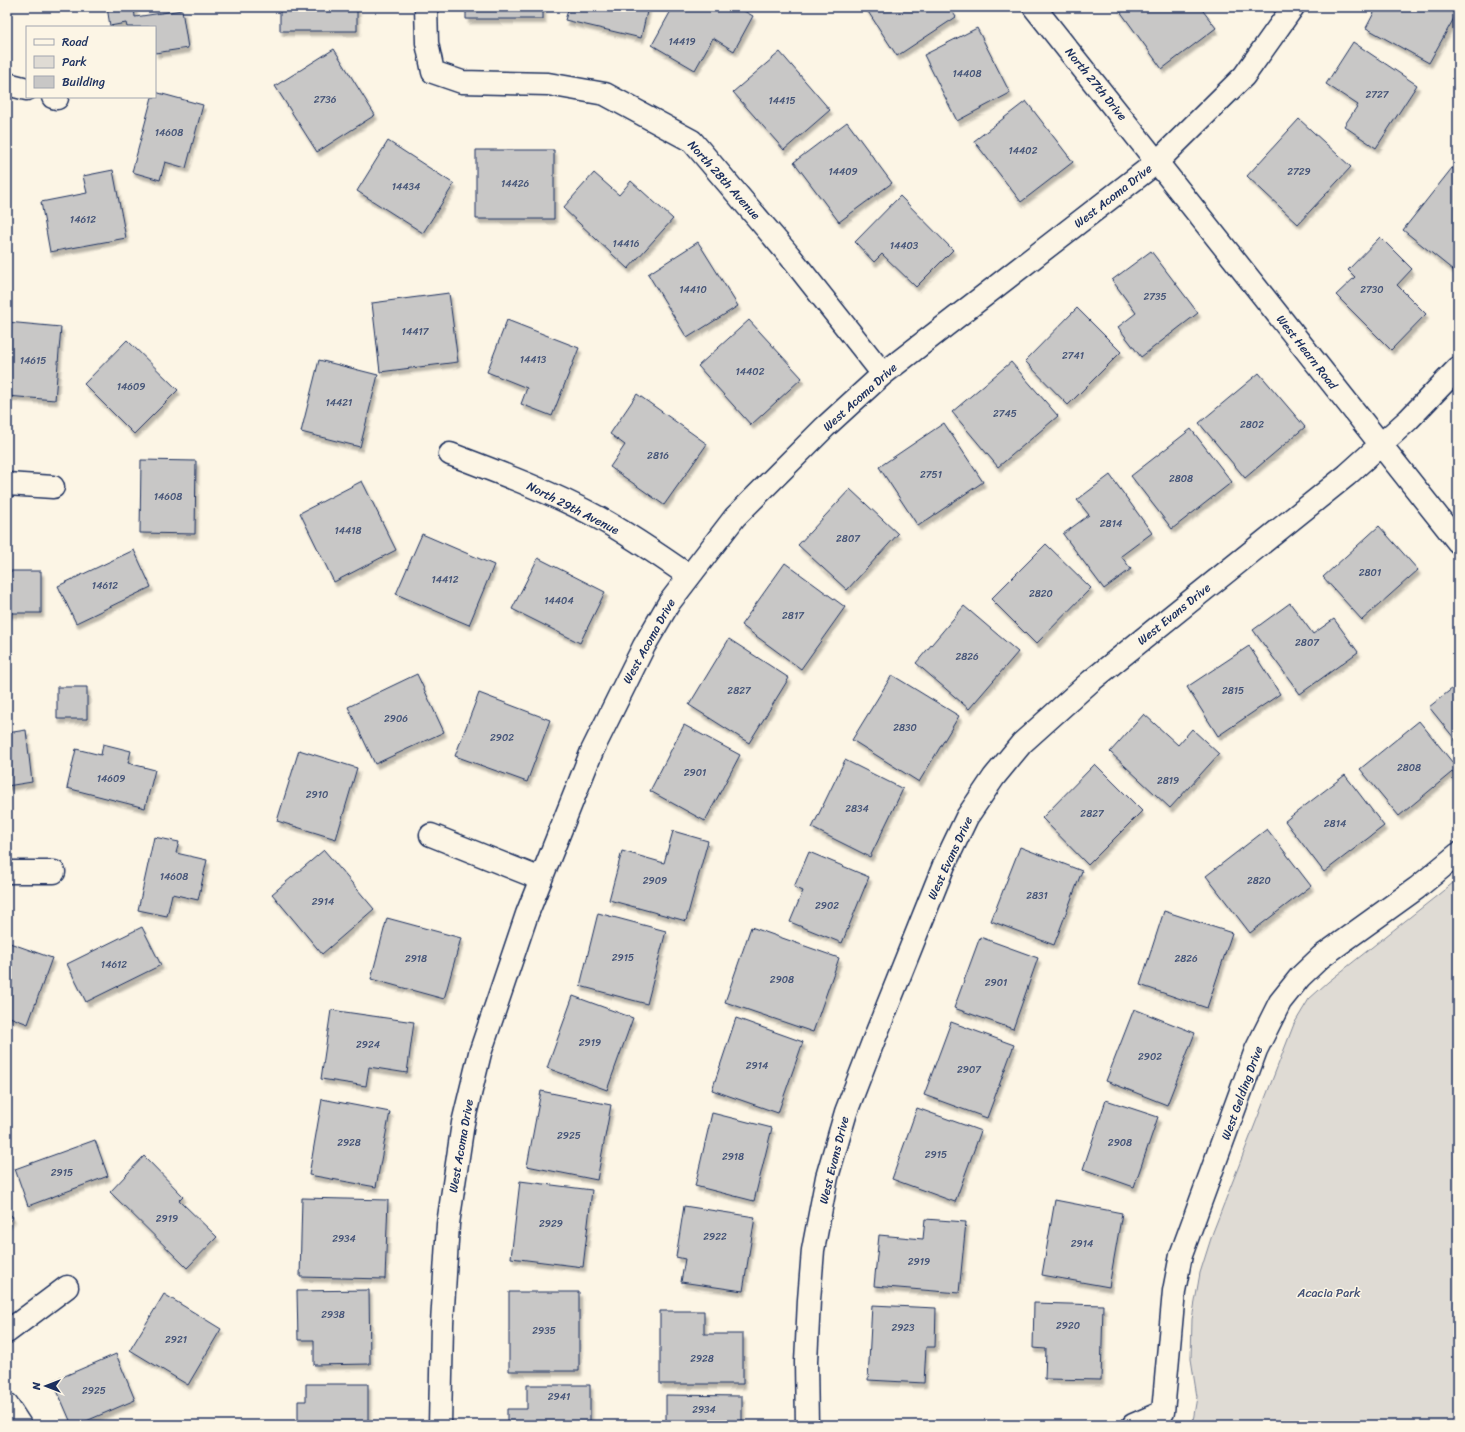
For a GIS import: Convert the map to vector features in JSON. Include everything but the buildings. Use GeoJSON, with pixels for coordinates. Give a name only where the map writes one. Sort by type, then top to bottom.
{"type":"FeatureCollection","features":[{"type":"Feature","properties":{"kind":"street","name":"North 28th Avenue"},"geometry":{"type":"LineString","coordinates":[[426,7],[426,43],[433,72],[462,82],[548,84],[605,94],[692,141],[790,255],[883,374]]}},
{"type":"Feature","properties":{"kind":"street","name":"North 27th Drive"},"geometry":{"type":"LineString","coordinates":[[1034,7],[1157,162]]}},
{"type":"Feature","properties":{"kind":"street","name":"West Acoma Drive"},"geometry":{"type":"LineString","coordinates":[[440,1425],[442,1324],[448,1224],[463,1123],[480,1053],[541,879],[599,737],[644,646],[669,602],[734,516],[825,427],[883,374],[1157,162],[1244,76],[1293,7]]}},
{"type":"Feature","properties":{"kind":"street"},"geometry":{"type":"LineString","coordinates":[[7,84],[26,90]]}},
{"type":"Feature","properties":{"kind":"street","name":"West Hearn Road"},"geometry":{"type":"LineString","coordinates":[[1157,162],[1458,542]]}},
{"type":"Feature","properties":{"kind":"street","name":"West Evans Drive"},"geometry":{"type":"LineString","coordinates":[[807,1425],[806,1362],[813,1250],[827,1177],[846,1112],[873,1042],[944,865],[967,817],[994,777],[1022,743],[1091,682],[1347,475],[1408,420],[1458,368]]}},
{"type":"Feature","properties":{"kind":"street","name":"North 29th Avenue"},"geometry":{"type":"LineString","coordinates":[[450,454],[534,487],[598,518],[655,552],[688,576]]}},
{"type":"Feature","properties":{"kind":"street"},"geometry":{"type":"LineString","coordinates":[[7,484],[53,487]]}},
{"type":"Feature","properties":{"kind":"street"},"geometry":{"type":"LineString","coordinates":[[431,835],[541,879]]}},
{"type":"Feature","properties":{"kind":"street","name":"West Gelding Drive"},"geometry":{"type":"LineString","coordinates":[[1133,1425],[1163,1412],[1174,1291],[1181,1255],[1256,1050],[1280,1002],[1300,976],[1321,957],[1417,888],[1458,854]]}},
{"type":"Feature","properties":{"kind":"street"},"geometry":{"type":"LineString","coordinates":[[7,872],[54,872]]}},
{"type":"Feature","properties":{"kind":"street"},"geometry":{"type":"LineString","coordinates":[[7,1332],[67,1287]]}},
{"type":"Feature","properties":{"kind":"street"},"geometry":{"type":"LineString","coordinates":[[7,1405],[20,1425]]}},
{"type":"Feature","properties":{"kind":"green space","name":"Acacia Park"},"geometry":{"type":"Polygon","coordinates":[[[1458,879],[1458,1425],[1190,1425],[1193,1421],[1197,1397],[1191,1359],[1192,1319],[1200,1273],[1213,1232],[1294,1024],[1309,999],[1328,982],[1458,879]]]}}]}
